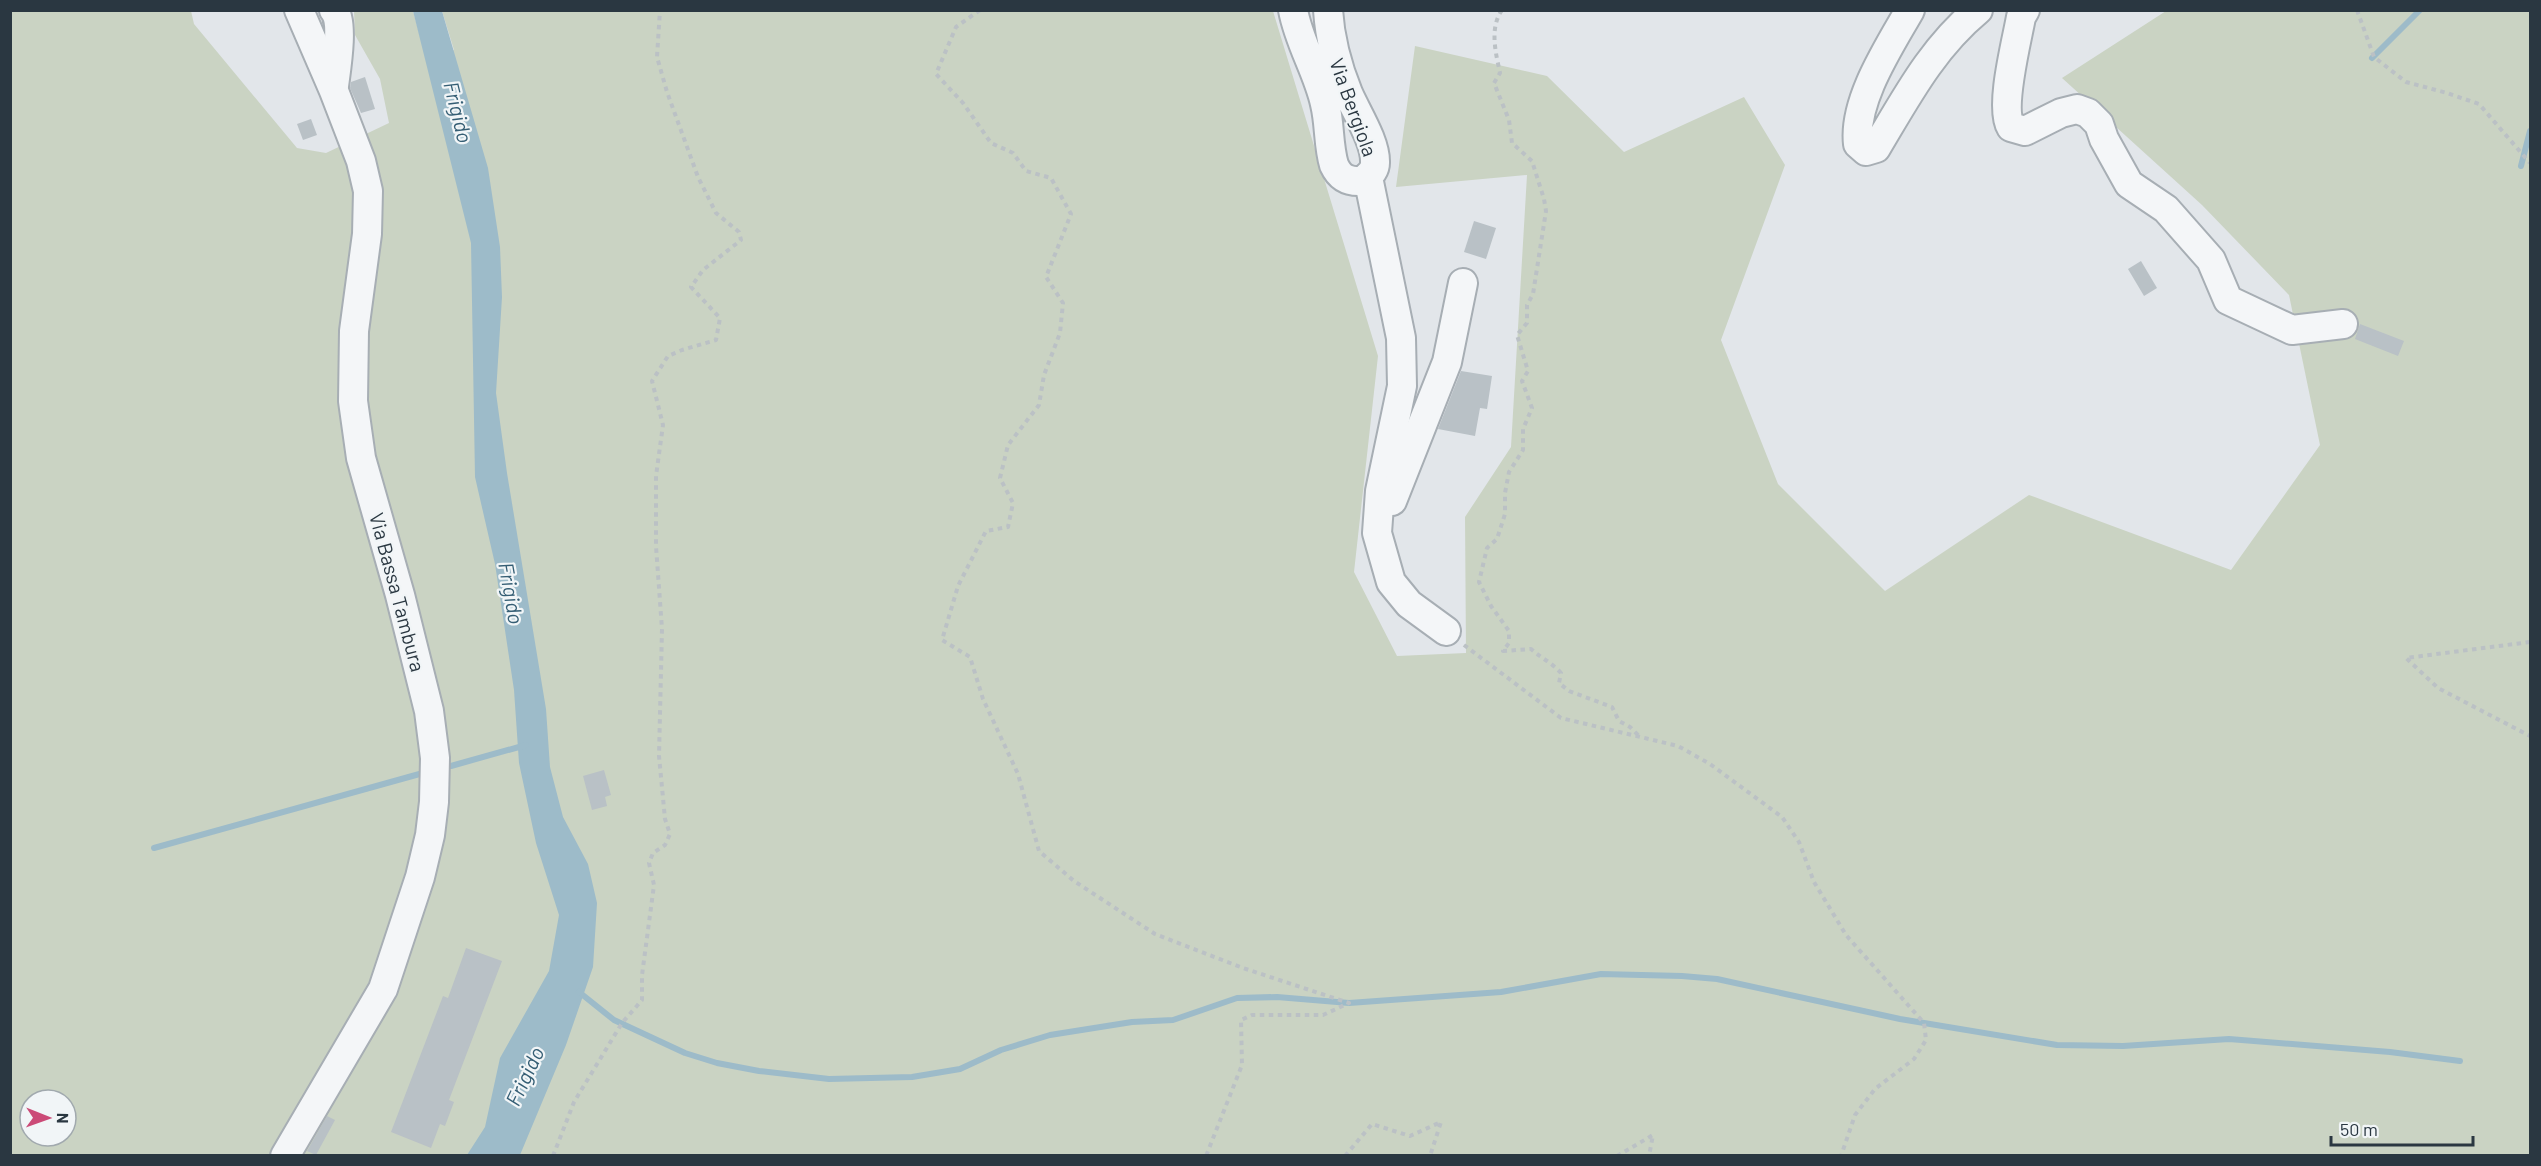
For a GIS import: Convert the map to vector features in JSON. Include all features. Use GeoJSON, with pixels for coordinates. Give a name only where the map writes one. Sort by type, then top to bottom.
{"type":"FeatureCollection","features":[{"type":"Feature","properties":{"kind":"street","name":"Via Bassa Tambura"},"geometry":{"type":"LineString","coordinates":[[285,1155],[383,988],[420,877],[430,835],[434,802],[435,758],[429,711],[400,595],[361,458],[354,401],[354,331],[367,234],[368,191],[361,161],[299,10]]}},
{"type":"Feature","properties":{"kind":"street"},"geometry":{"type":"LineString","coordinates":[[334,10],[338,15],[338,38],[334,91]]}},
{"type":"Feature","properties":{"kind":"street","name":"Via Bergiola"},"geometry":{"type":"LineString","coordinates":[[1293,10],[1296,28],[1320,84],[1326,107],[1331,156],[1338,173],[1345,179],[1355,182],[1362,181],[1373,172],[1375,162],[1330,38],[1328,10]]}},
{"type":"Feature","properties":{"kind":"street"},"geometry":{"type":"LineString","coordinates":[[1910,10],[1877,67],[1858,123],[1858,144],[1866,151],[1876,147],[1919,74],[1959,26],[1978,10]]}},
{"type":"Feature","properties":{"kind":"street"},"geometry":{"type":"LineString","coordinates":[[2025,10],[2021,16],[2009,77],[2007,117],[2011,127],[2025,131],[2061,113],[2077,109],[2088,113],[2099,124],[2104,139],[2130,184],[2166,209],[2211,260],[2228,300],[2292,330],[2343,324]]}},
{"type":"Feature","properties":{"kind":"street"},"geometry":{"type":"LineString","coordinates":[[1368,177],[1401,338],[1402,386],[1380,491],[1377,534],[1392,582],[1409,604],[1446,631]]}},
{"type":"Feature","properties":{"kind":"street"},"geometry":{"type":"LineString","coordinates":[[1377,534],[1447,362],[1463,284]]}},
{"type":"Feature","properties":{"kind":"path"},"geometry":{"type":"LineString","coordinates":[[553,1155],[574,1102],[622,1023],[642,1000],[642,975],[654,885],[648,863],[653,853],[665,845],[670,834],[664,819],[659,756],[662,629],[656,546],[656,476],[663,424],[652,381],[668,356],[716,340],[720,318],[691,287],[703,270],[741,240],[739,232],[716,213],[698,177],[667,92],[657,57],[660,10]]}},
{"type":"Feature","properties":{"kind":"path"},"geometry":{"type":"LineString","coordinates":[[980,10],[956,27],[936,74],[963,103],[992,143],[1013,153],[1026,171],[1051,178],[1071,214],[1046,277],[1063,303],[1060,333],[1044,375],[1040,405],[1008,445],[1000,478],[1013,503],[1008,528],[986,531],[958,586],[942,640],[970,657],[983,699],[1018,774],[1039,851],[1074,881],[1155,934],[1243,968],[1349,1003],[1323,1015],[1252,1015],[1241,1020],[1242,1065],[1206,1155]]}},
{"type":"Feature","properties":{"kind":"path"},"geometry":{"type":"LineString","coordinates":[[1502,10],[1498,15],[1494,38],[1500,73],[1494,83],[1509,120],[1512,142],[1532,161],[1546,211],[1533,294],[1527,305],[1527,323],[1517,335],[1528,371],[1522,381],[1532,408],[1523,429],[1523,450],[1509,471],[1505,493],[1505,514],[1497,539],[1487,548],[1479,582],[1491,606],[1509,631],[1509,643],[1503,651],[1531,649],[1539,657],[1550,661],[1561,673],[1559,683],[1569,691],[1612,707],[1619,721],[1630,726],[1640,737]]}},
{"type":"Feature","properties":{"kind":"path"},"geometry":{"type":"LineString","coordinates":[[2357,10],[2374,57],[2406,82],[2479,104],[2530,163]]}},
{"type":"Feature","properties":{"kind":"path"},"geometry":{"type":"LineString","coordinates":[[1446,631],[1561,718],[1678,746],[1710,764],[1782,817],[1799,842],[1814,882],[1846,935],[1924,1023],[1926,1040],[1914,1059],[1875,1089],[1855,1115],[1840,1155]]}},
{"type":"Feature","properties":{"kind":"path"},"geometry":{"type":"LineString","coordinates":[[2530,642],[2406,658],[2438,688],[2530,736]]}},
{"type":"Feature","properties":{"kind":"path"},"geometry":{"type":"LineString","coordinates":[[1345,1155],[1372,1124],[1410,1136],[1441,1122],[1430,1155]]}},
{"type":"Feature","properties":{"kind":"path"},"geometry":{"type":"LineString","coordinates":[[1617,1155],[1653,1135],[1649,1155]]}},
{"type":"Feature","properties":{"kind":"green space"},"geometry":{"type":"Polygon","coordinates":[[[10,11],[191,11],[194,24],[297,148],[326,153],[389,123],[380,79],[355,35],[354,11],[413,11],[426,58],[454,50],[442,11],[1273,11],[1378,356],[1354,572],[1397,656],[1466,653],[1465,517],[1511,447],[1527,175],[1396,187],[1415,46],[1547,76],[1624,152],[1744,97],[1785,165],[1721,340],[1778,484],[1885,591],[2029,495],[2231,570],[2320,445],[2289,295],[2202,205],[2062,78],[2166,11],[2530,11],[2530,1155],[11,1155],[10,11]]]}},
{"type":"Feature","properties":{"kind":"water","name":"Frigido"},"geometry":{"type":"Polygon","coordinates":[[[413,11],[442,11],[488,168],[500,247],[502,297],[496,393],[546,709],[550,767],[563,817],[588,864],[597,903],[593,967],[566,1045],[520,1155],[467,1155],[485,1127],[500,1058],[549,971],[559,915],[536,843],[519,763],[514,690],[495,564],[475,477],[471,243],[413,11]]]}},
{"type":"Feature","properties":{"kind":"building"},"geometry":{"type":"Polygon","coordinates":[[[365,77],[375,109],[361,113],[350,88],[351,82],[365,77]]]}},
{"type":"Feature","properties":{"kind":"building"},"geometry":{"type":"Polygon","coordinates":[[[311,119],[317,135],[303,140],[297,124],[311,119]]]}},
{"type":"Feature","properties":{"kind":"building"},"geometry":{"type":"Polygon","coordinates":[[[1474,221],[1496,228],[1486,259],[1464,252],[1474,221]]]}},
{"type":"Feature","properties":{"kind":"building"},"geometry":{"type":"Polygon","coordinates":[[[2141,261],[2157,288],[2144,296],[2128,269],[2141,261]]]}},
{"type":"Feature","properties":{"kind":"building"},"geometry":{"type":"Polygon","coordinates":[[[2360,324],[2404,341],[2398,356],[2355,339],[2360,324]]]}},
{"type":"Feature","properties":{"kind":"building"},"geometry":{"type":"Polygon","coordinates":[[[1461,371],[1492,376],[1487,409],[1480,408],[1475,436],[1438,429],[1461,371]]]}},
{"type":"Feature","properties":{"kind":"building"},"geometry":{"type":"Polygon","coordinates":[[[604,770],[611,795],[605,797],[607,806],[592,810],[583,776],[604,770]]]}},
{"type":"Feature","properties":{"kind":"building"},"geometry":{"type":"Polygon","coordinates":[[[466,948],[502,961],[449,1100],[454,1102],[445,1126],[440,1124],[431,1148],[391,1132],[443,996],[448,998],[466,948]]]}},
{"type":"Feature","properties":{"kind":"building"},"geometry":{"type":"Polygon","coordinates":[[[327,1116],[335,1120],[316,1155],[307,1151],[327,1116]]]}},
{"type":"Feature","properties":{"kind":"waterway"},"geometry":{"type":"LineString","coordinates":[[2372,58],[2420,10]]}},
{"type":"Feature","properties":{"kind":"waterway"},"geometry":{"type":"LineString","coordinates":[[2521,166],[2530,131]]}},
{"type":"Feature","properties":{"kind":"waterway"},"geometry":{"type":"LineString","coordinates":[[451,766],[526,745]]}},
{"type":"Feature","properties":{"kind":"waterway"},"geometry":{"type":"LineString","coordinates":[[154,848],[423,773]]}},
{"type":"Feature","properties":{"kind":"waterway"},"geometry":{"type":"LineString","coordinates":[[579,992],[614,1020],[685,1053],[717,1063],[759,1071],[829,1079],[912,1077],[960,1069],[1001,1050],[1050,1035],[1132,1022],[1173,1020],[1237,998],[1277,997],[1349,1003],[1501,992],[1601,974],[1717,979],[1900,1019],[2057,1045],[2123,1046],[2229,1039],[2390,1052],[2460,1061]]}}]}
